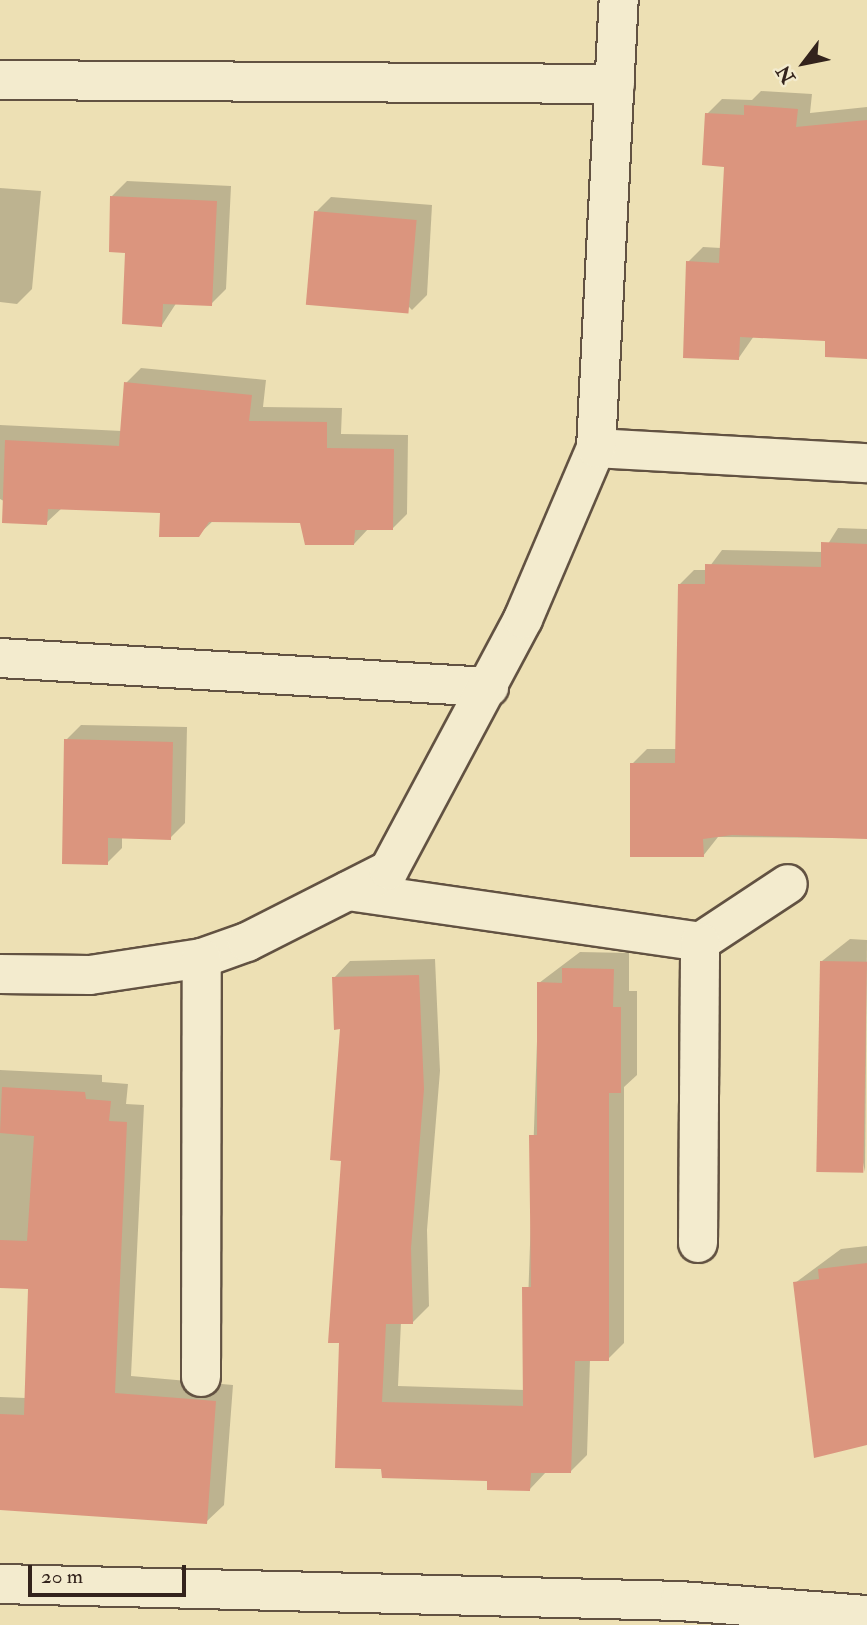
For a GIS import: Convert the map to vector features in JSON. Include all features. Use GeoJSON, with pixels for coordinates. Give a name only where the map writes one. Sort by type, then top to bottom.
{"type":"FeatureCollection","features":[{"type":"Feature","properties":{"kind":"street"},"geometry":{"type":"LineString","coordinates":[[0,974],[90,975],[202,958],[389,870],[489,687],[596,448],[619,0]]}},
{"type":"Feature","properties":{"kind":"street"},"geometry":{"type":"LineString","coordinates":[[0,80],[615,84]]}},
{"type":"Feature","properties":{"kind":"street"},"geometry":{"type":"LineString","coordinates":[[596,448],[867,463]]}},
{"type":"Feature","properties":{"kind":"street"},"geometry":{"type":"LineString","coordinates":[[0,658],[489,687]]}},
{"type":"Feature","properties":{"kind":"street"},"geometry":{"type":"LineString","coordinates":[[348,891],[700,942],[788,884]]}},
{"type":"Feature","properties":{"kind":"street"},"geometry":{"type":"LineString","coordinates":[[698,1243],[700,942]]}},
{"type":"Feature","properties":{"kind":"street"},"geometry":{"type":"LineString","coordinates":[[201,1377],[202,958]]}},
{"type":"Feature","properties":{"kind":"street"},"geometry":{"type":"LineString","coordinates":[[0,1584],[680,1601],[867,1615]]}},
{"type":"Feature","properties":{"kind":"building"},"geometry":{"type":"Polygon","coordinates":[[[744,105],[798,109],[796,127],[867,120],[867,359],[825,357],[825,341],[740,337],[739,360],[683,358],[686,261],[719,263],[724,167],[702,165],[705,113],[744,115],[744,105]]]}},
{"type":"Feature","properties":{"kind":"building"},"geometry":{"type":"Polygon","coordinates":[[[110,196],[217,201],[212,306],[163,304],[162,327],[122,324],[125,253],[109,252],[110,196]]]}},
{"type":"Feature","properties":{"kind":"building"},"geometry":{"type":"Polygon","coordinates":[[[314,211],[417,220],[408,314],[306,305],[314,211]]]}},
{"type":"Feature","properties":{"kind":"building"},"geometry":{"type":"Polygon","coordinates":[[[124,382],[252,395],[249,421],[327,422],[327,448],[394,449],[393,530],[355,530],[354,545],[305,545],[300,523],[209,522],[199,537],[159,537],[160,513],[48,509],[47,525],[2,523],[5,440],[119,446],[124,382]]]}},
{"type":"Feature","properties":{"kind":"building"},"geometry":{"type":"Polygon","coordinates":[[[821,542],[867,544],[867,839],[732,835],[703,839],[704,857],[630,857],[630,763],[675,763],[678,584],[705,584],[705,564],[821,567],[821,542]]]}},
{"type":"Feature","properties":{"kind":"building"},"geometry":{"type":"Polygon","coordinates":[[[64,739],[173,742],[171,840],[108,838],[108,865],[62,864],[64,739]]]}},
{"type":"Feature","properties":{"kind":"building"},"geometry":{"type":"Polygon","coordinates":[[[820,961],[867,962],[863,1173],[816,1172],[820,961]]]}},
{"type":"Feature","properties":{"kind":"building"},"geometry":{"type":"Polygon","coordinates":[[[562,968],[614,969],[613,1007],[621,1007],[621,1093],[609,1093],[609,1361],[575,1361],[571,1473],[531,1473],[530,1491],[487,1490],[487,1481],[382,1478],[381,1469],[335,1468],[339,1343],[328,1343],[341,1161],[330,1160],[340,1029],[334,1030],[332,977],[419,975],[424,1089],[411,1248],[413,1324],[386,1324],[382,1402],[523,1406],[522,1287],[531,1287],[529,1135],[537,1135],[537,982],[562,983],[562,968]]]}},
{"type":"Feature","properties":{"kind":"building"},"geometry":{"type":"Polygon","coordinates":[[[2,1087],[85,1092],[86,1099],[111,1101],[109,1121],[127,1122],[115,1393],[216,1401],[207,1524],[0,1510],[0,1414],[24,1415],[28,1289],[0,1288],[0,1240],[27,1241],[34,1136],[0,1133],[2,1087]]]}},
{"type":"Feature","properties":{"kind":"building"},"geometry":{"type":"Polygon","coordinates":[[[867,1263],[867,1445],[814,1458],[793,1282],[819,1279],[818,1269],[867,1263]]]}}]}
